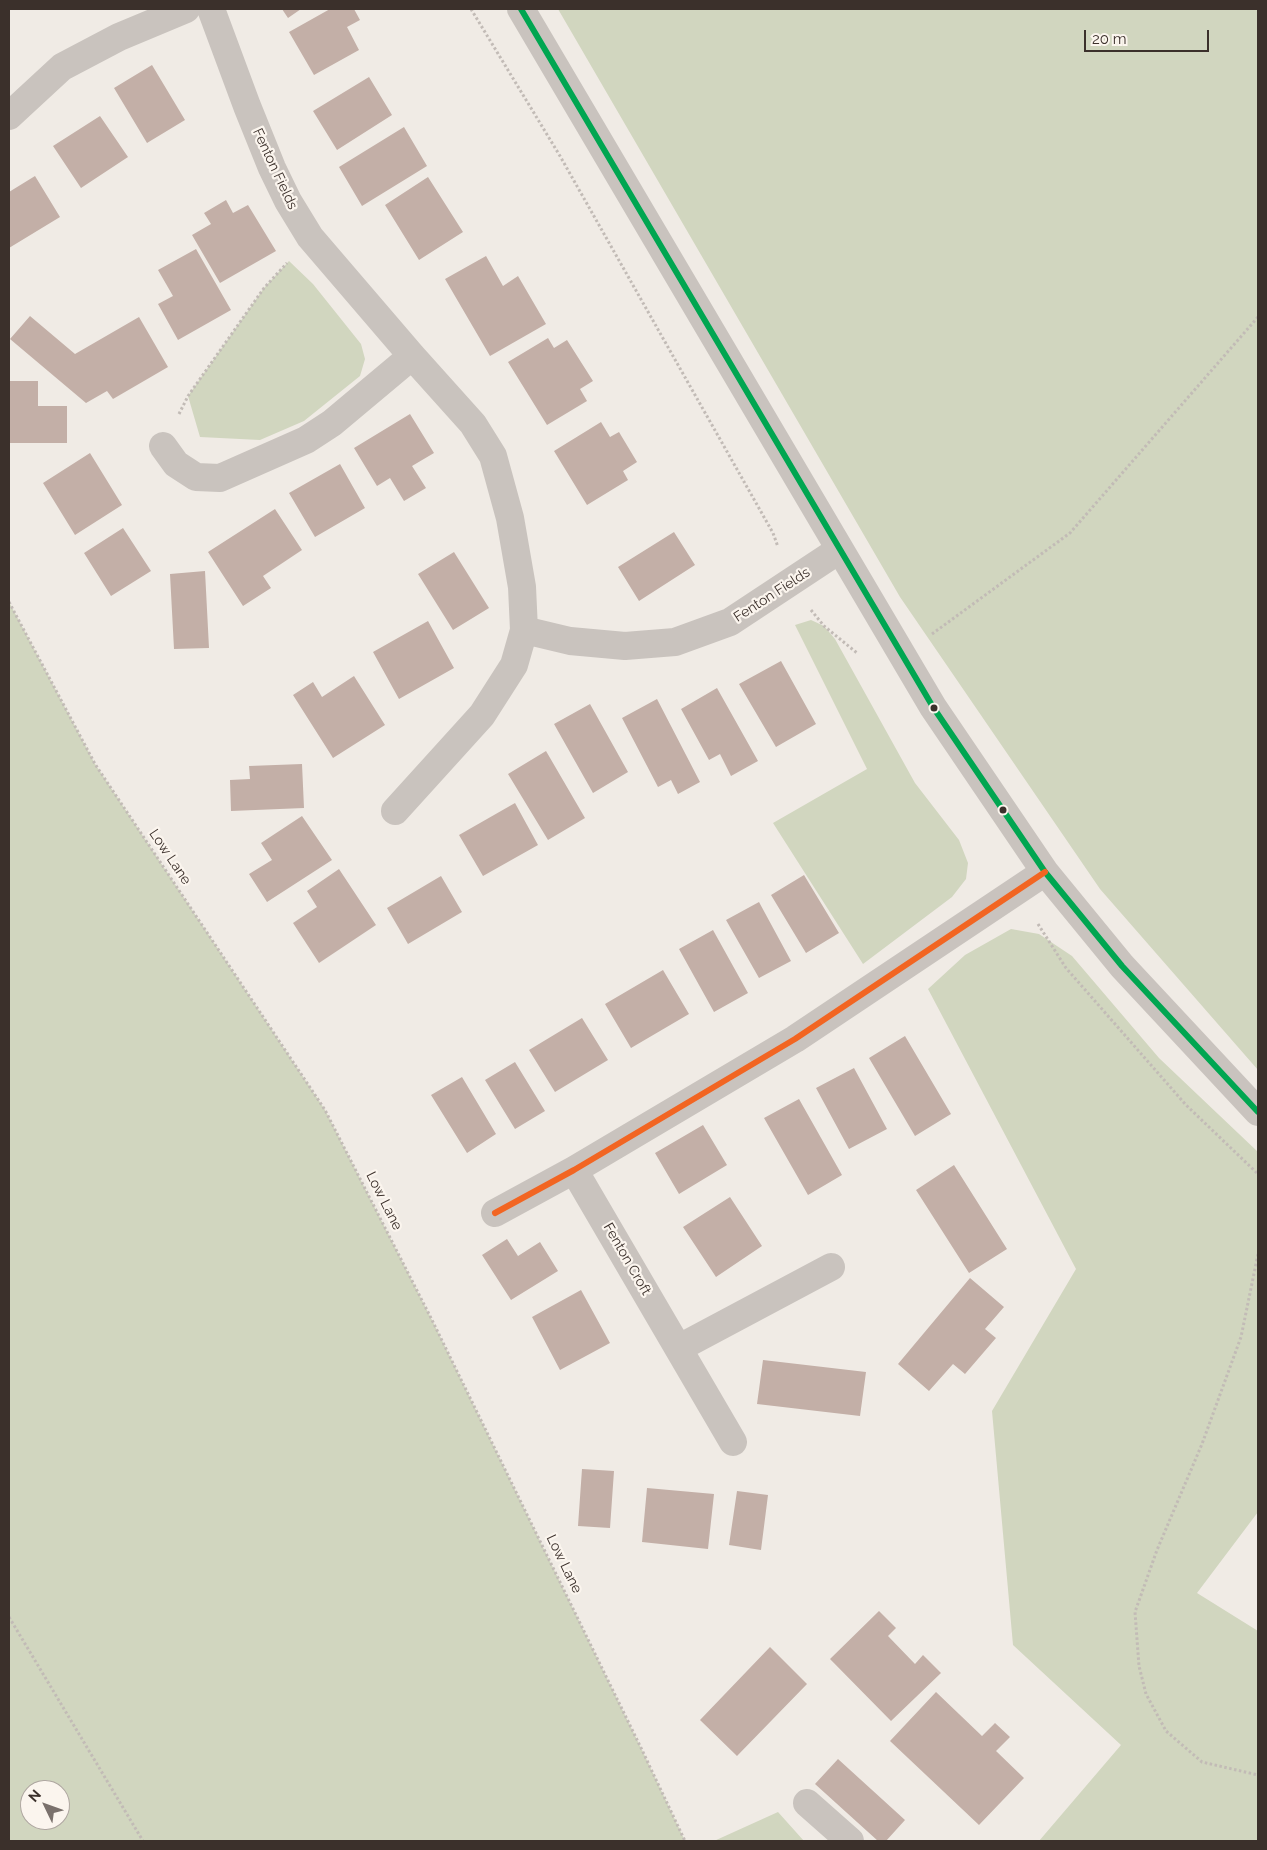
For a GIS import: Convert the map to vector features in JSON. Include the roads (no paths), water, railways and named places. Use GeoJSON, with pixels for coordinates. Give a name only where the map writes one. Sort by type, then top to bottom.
{"type":"FeatureCollection","features":[{"type":"Feature","properties":{"kind":"street"},"geometry":{"type":"LineString","coordinates":[[9,116],[62,67],[119,37],[186,9]]}},
{"type":"Feature","properties":{"kind":"street","name":"Fenton Fields"},"geometry":{"type":"LineString","coordinates":[[211,9],[247,106],[272,168],[288,201],[310,237],[412,356],[474,424],[493,456],[510,518],[522,587],[524,630],[514,665],[482,715],[395,811]]}},
{"type":"Feature","properties":{"kind":"street"},"geometry":{"type":"LineString","coordinates":[[521,9],[933,707],[1045,872],[1122,966],[1258,1112]]}},
{"type":"Feature","properties":{"kind":"street"},"geometry":{"type":"LineString","coordinates":[[163,446],[176,464],[196,477],[220,478],[306,440],[332,423],[412,356]]}},
{"type":"Feature","properties":{"kind":"street","name":"Fenton Fields"},"geometry":{"type":"LineString","coordinates":[[524,630],[570,641],[625,646],[675,642],[730,622],[839,550]]}},
{"type":"Feature","properties":{"kind":"street"},"geometry":{"type":"LineString","coordinates":[[495,1213],[574,1170],[795,1039],[1045,872]]}},
{"type":"Feature","properties":{"kind":"street","name":"Fenton Croft"},"geometry":{"type":"LineString","coordinates":[[574,1170],[732,1442]]}},
{"type":"Feature","properties":{"kind":"street"},"geometry":{"type":"LineString","coordinates":[[679,1348],[831,1267]]}},
{"type":"Feature","properties":{"kind":"street"},"geometry":{"type":"LineString","coordinates":[[807,1803],[850,1841]]}}]}
